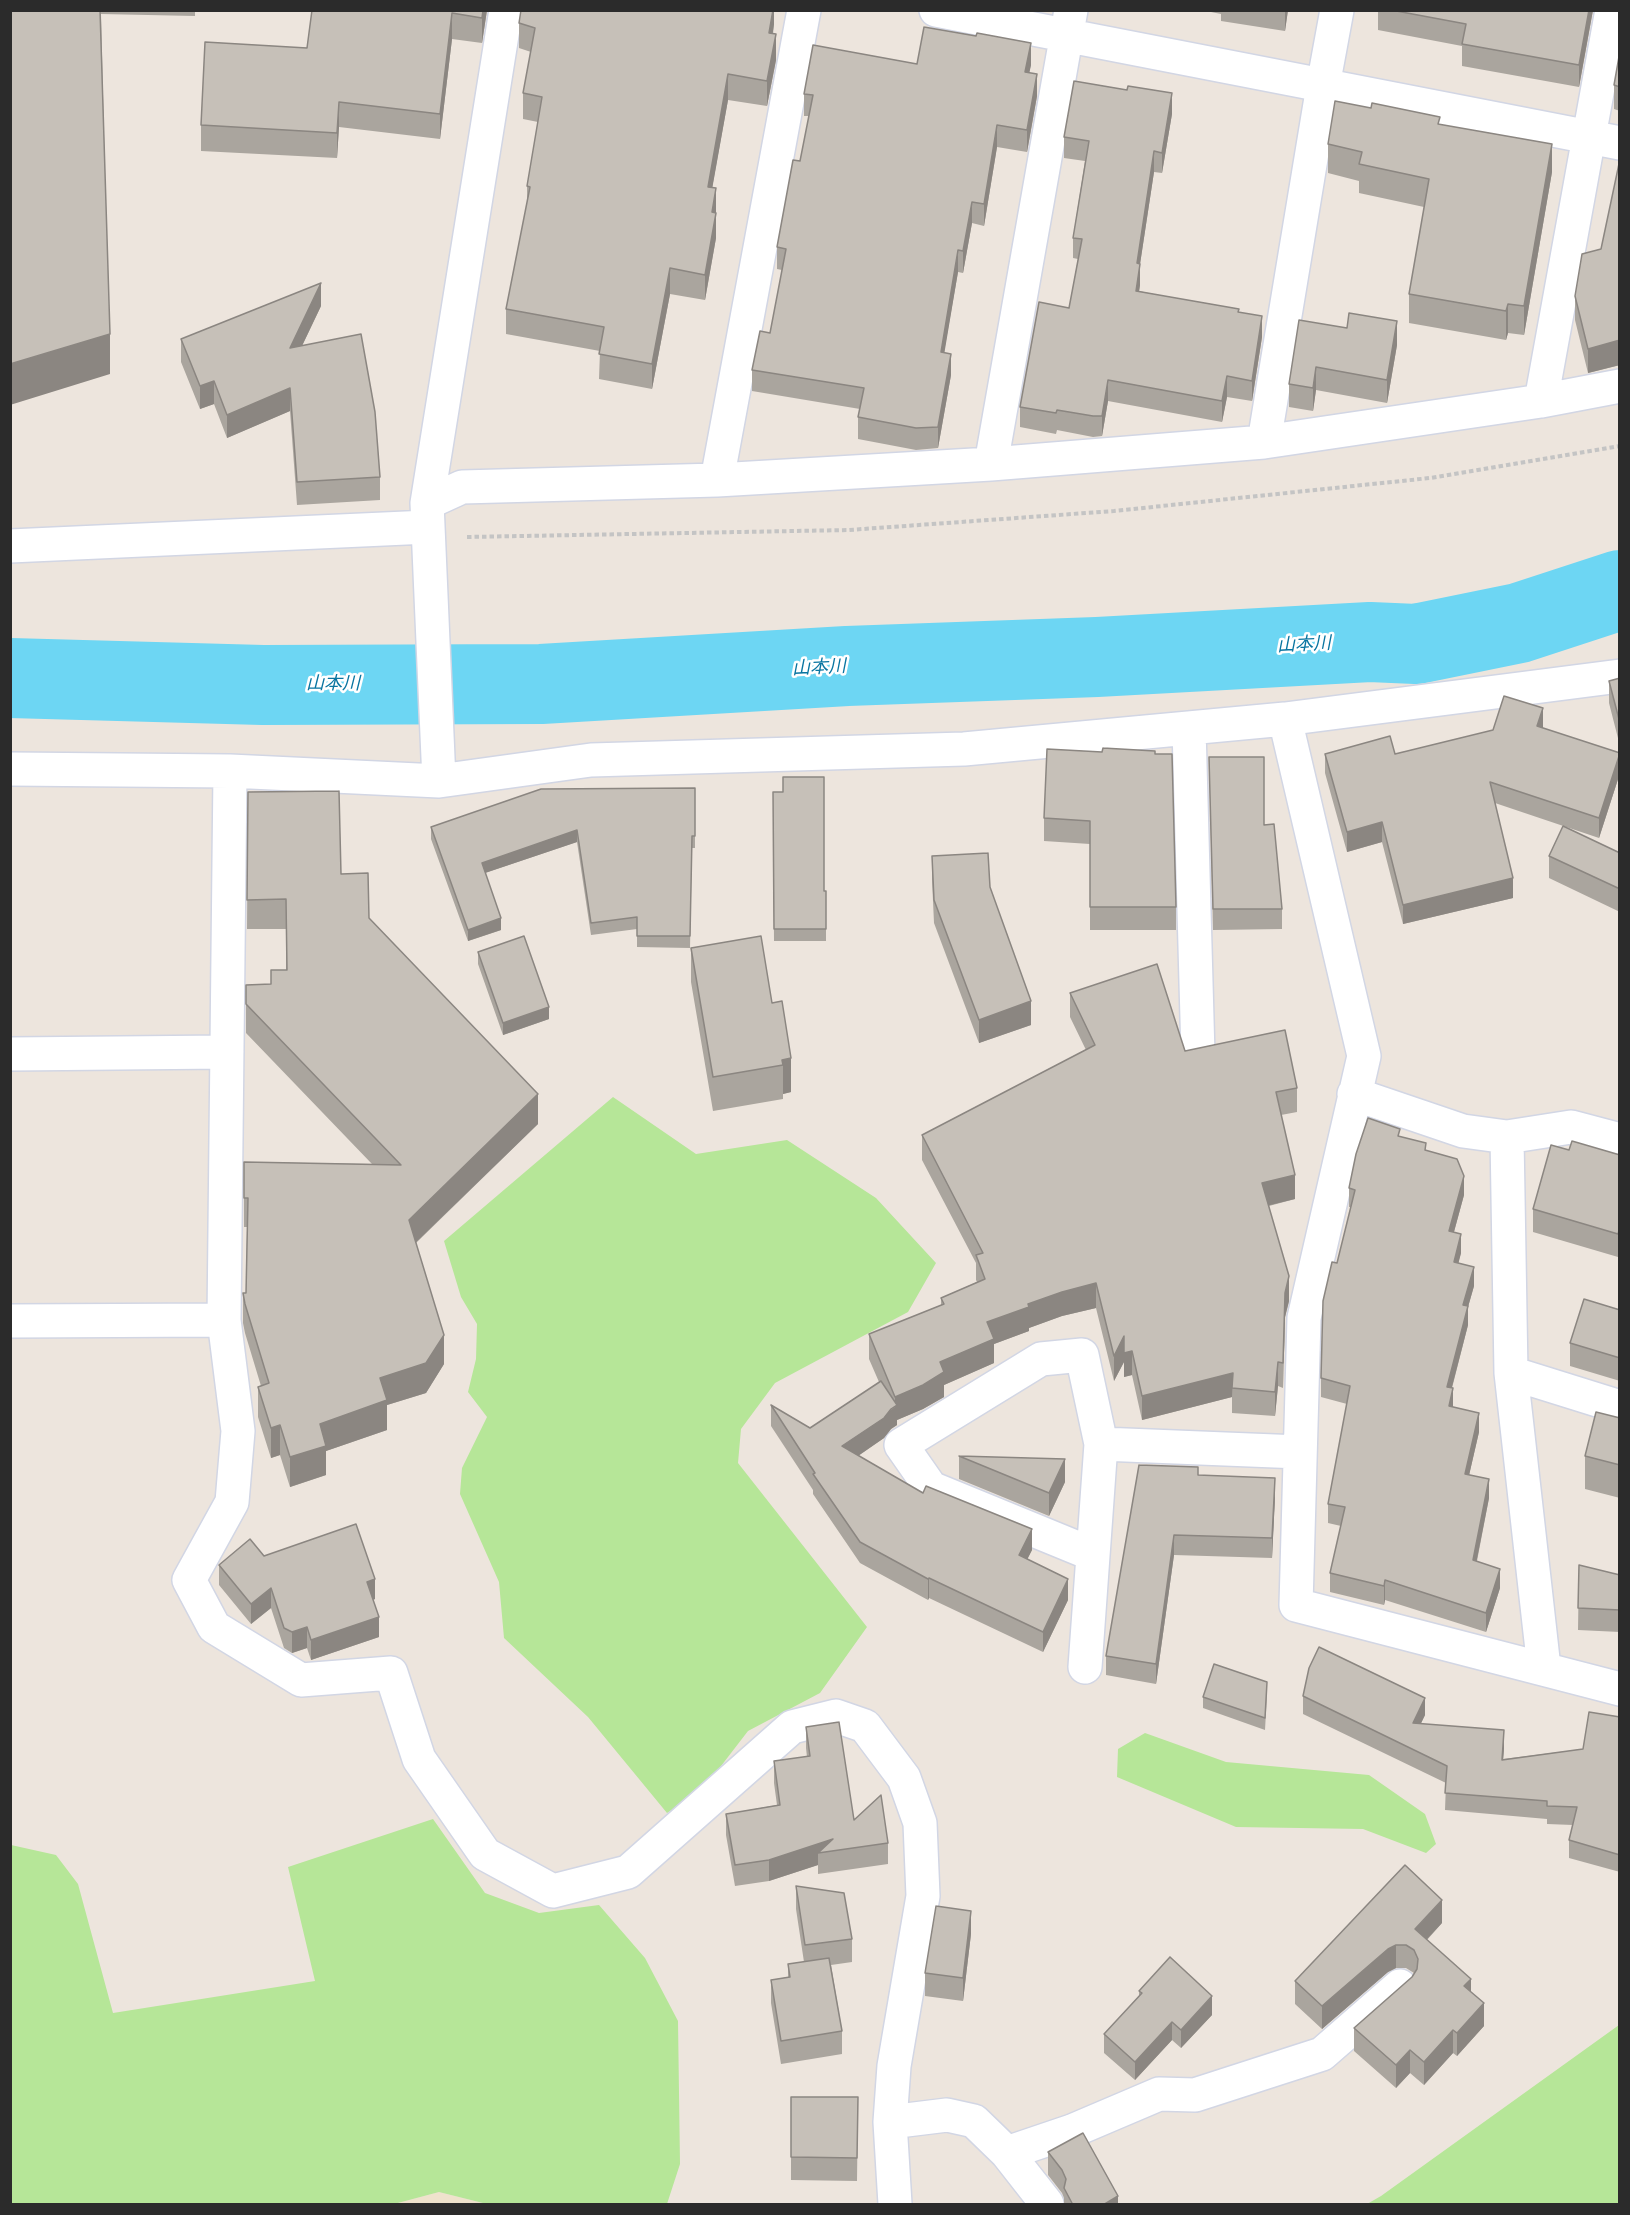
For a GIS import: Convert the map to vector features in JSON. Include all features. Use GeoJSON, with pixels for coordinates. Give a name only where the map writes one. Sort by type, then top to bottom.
{"type":"FeatureCollection","features":[{"type":"Feature","properties":{"kind":"street"},"geometry":{"type":"LineString","coordinates":[[439,768],[428,527],[506,10]]}},
{"type":"Feature","properties":{"kind":"street"},"geometry":{"type":"LineString","coordinates":[[717,480],[804,10]]}},
{"type":"Feature","properties":{"kind":"street"},"geometry":{"type":"LineString","coordinates":[[936,10],[1069,23],[1323,86],[1620,143]]}},
{"type":"Feature","properties":{"kind":"street"},"geometry":{"type":"LineString","coordinates":[[1264,442],[1337,10]]}},
{"type":"Feature","properties":{"kind":"street"},"geometry":{"type":"LineString","coordinates":[[1541,401],[1612,10]]}},
{"type":"Feature","properties":{"kind":"street"},"geometry":{"type":"LineString","coordinates":[[991,464],[1069,23]]}},
{"type":"Feature","properties":{"kind":"street"},"geometry":{"type":"LineString","coordinates":[[10,546],[428,527],[462,487],[717,480],[991,464],[1264,442],[1541,401],[1620,386]]}},
{"type":"Feature","properties":{"kind":"street"},"geometry":{"type":"LineString","coordinates":[[10,769],[230,771],[439,768],[591,760],[963,749],[1285,719],[1620,676]]}},
{"type":"Feature","properties":{"kind":"street"},"geometry":{"type":"LineString","coordinates":[[1285,719],[1364,1056],[1304,1318],[1296,1605],[1620,1689]]}},
{"type":"Feature","properties":{"kind":"street"},"geometry":{"type":"LineString","coordinates":[[1189,728],[1198,1055]]}},
{"type":"Feature","properties":{"kind":"street"},"geometry":{"type":"LineString","coordinates":[[230,771],[224,1320],[238,1431],[232,1502],[189,1580],[214,1627],[301,1680],[392,1674],[419,1759],[485,1854],[553,1891],[628,1872],[792,1727],[836,1716],[865,1726],[904,1778],[920,1823],[923,1896],[894,2066],[891,2122],[895,2205]]}},
{"type":"Feature","properties":{"kind":"street"},"geometry":{"type":"LineString","coordinates":[[10,1054],[227,1052]]}},
{"type":"Feature","properties":{"kind":"street"},"geometry":{"type":"LineString","coordinates":[[1354,1094],[1463,1131],[1507,1137],[1571,1127],[1620,1140]]}},
{"type":"Feature","properties":{"kind":"street"},"geometry":{"type":"LineString","coordinates":[[1507,1137],[1511,1373],[1544,1668]]}},
{"type":"Feature","properties":{"kind":"street"},"geometry":{"type":"LineString","coordinates":[[10,1321],[224,1320]]}},
{"type":"Feature","properties":{"kind":"street"},"geometry":{"type":"LineString","coordinates":[[1085,1667],[1101,1444],[1082,1355],[1041,1359],[901,1445],[931,1488],[1092,1554]]}},
{"type":"Feature","properties":{"kind":"street"},"geometry":{"type":"LineString","coordinates":[[1511,1373],[1620,1407]]}},
{"type":"Feature","properties":{"kind":"street"},"geometry":{"type":"LineString","coordinates":[[1101,1444],[1300,1452]]}},
{"type":"Feature","properties":{"kind":"street"},"geometry":{"type":"LineString","coordinates":[[1007,2153],[1072,2132],[1159,2094],[1195,2095],[1322,2054],[1400,1986]]}},
{"type":"Feature","properties":{"kind":"street"},"geometry":{"type":"LineString","coordinates":[[891,2122],[947,2115],[974,2121],[1007,2153],[1047,2205]]}},
{"type":"Feature","properties":{"kind":"path"},"geometry":{"type":"LineString","coordinates":[[462,537],[849,530],[1114,511],[1430,478],[1620,446]]}},
{"type":"Feature","properties":{"kind":"shaded area"},"geometry":{"type":"Polygon","coordinates":[[[439,2192],[487,2204],[394,2204],[439,2192]]]}},
{"type":"Feature","properties":{"kind":"green space"},"geometry":{"type":"Polygon","coordinates":[[[613,1097],[696,1154],[787,1140],[876,1198],[936,1263],[908,1312],[775,1383],[741,1429],[738,1463],[867,1627],[820,1693],[748,1731],[701,1792],[667,1813],[588,1717],[504,1638],[499,1582],[460,1494],[462,1468],[487,1417],[468,1392],[476,1359],[477,1324],[461,1297],[444,1241],[613,1097]]]}},
{"type":"Feature","properties":{"kind":"green space"},"geometry":{"type":"Polygon","coordinates":[[[1145,1733],[1226,1762],[1369,1775],[1425,1814],[1436,1844],[1426,1853],[1363,1829],[1236,1827],[1117,1777],[1118,1749],[1145,1733]]]}},
{"type":"Feature","properties":{"kind":"green space"},"geometry":{"type":"Polygon","coordinates":[[[433,1819],[485,1893],[539,1913],[599,1905],[645,1958],[678,2021],[680,2164],[667,2204],[487,2204],[439,2192],[394,2204],[11,2204],[11,1845],[56,1855],[78,1884],[113,2013],[315,1981],[288,1867],[433,1819]]]}},
{"type":"Feature","properties":{"kind":"green space"},"geometry":{"type":"Polygon","coordinates":[[[1619,2025],[1619,2204],[1367,2204],[1381,2196],[1619,2025]]]}},
{"type":"Feature","properties":{"kind":"building"},"geometry":{"type":"Polygon","coordinates":[[[10,10],[100,10],[110,334],[10,364],[10,10]]]}},
{"type":"Feature","properties":{"kind":"building"},"geometry":{"type":"Polygon","coordinates":[[[312,10],[483,10],[482,18],[452,13],[440,114],[339,102],[337,133],[201,125],[205,42],[307,48],[312,10]]]}},
{"type":"Feature","properties":{"kind":"building"},"geometry":{"type":"Polygon","coordinates":[[[521,10],[773,10],[769,33],[776,34],[767,81],[728,74],[708,187],[716,188],[712,212],[716,213],[705,275],[670,268],[652,364],[599,354],[604,327],[506,309],[530,187],[527,186],[542,97],[523,93],[535,28],[519,23],[521,10]]]}},
{"type":"Feature","properties":{"kind":"building"},"geometry":{"type":"Polygon","coordinates":[[[1391,10],[1589,10],[1579,65],[1462,44],[1466,24],[1391,10]]]}},
{"type":"Feature","properties":{"kind":"building"},"geometry":{"type":"Polygon","coordinates":[[[924,27],[976,36],[977,33],[1031,43],[1025,72],[1037,74],[1027,130],[997,125],[984,204],[972,202],[963,251],[958,250],[941,352],[951,354],[938,427],[916,428],[858,417],[864,388],[752,370],[760,331],[770,333],[786,249],[777,247],[793,160],[800,161],[813,95],[804,94],[813,45],[917,64],[924,27]]]}},
{"type":"Feature","properties":{"kind":"building"},"geometry":{"type":"Polygon","coordinates":[[[1620,51],[1620,87],[1614,85],[1620,51]]]}},
{"type":"Feature","properties":{"kind":"building"},"geometry":{"type":"Polygon","coordinates":[[[1074,81],[1127,90],[1128,86],[1172,93],[1162,153],[1154,151],[1137,263],[1140,264],[1136,291],[1239,309],[1238,312],[1262,316],[1252,381],[1227,376],[1222,401],[1108,380],[1102,416],[1057,410],[1056,413],[1020,407],[1039,302],[1069,308],[1082,239],[1073,238],[1089,141],[1064,137],[1074,81]]]}},
{"type":"Feature","properties":{"kind":"building"},"geometry":{"type":"Polygon","coordinates":[[[1335,101],[1371,108],[1372,103],[1440,117],[1438,124],[1552,144],[1524,306],[1508,304],[1506,311],[1409,294],[1429,179],[1359,164],[1362,152],[1328,144],[1335,101]]]}},
{"type":"Feature","properties":{"kind":"building"},"geometry":{"type":"Polygon","coordinates":[[[1620,159],[1620,340],[1588,349],[1575,296],[1582,254],[1601,249],[1620,159]]]}},
{"type":"Feature","properties":{"kind":"building"},"geometry":{"type":"Polygon","coordinates":[[[321,283],[290,348],[361,334],[375,412],[380,477],[297,482],[290,388],[227,415],[214,381],[200,386],[181,339],[321,283]]]}},
{"type":"Feature","properties":{"kind":"building"},"geometry":{"type":"Polygon","coordinates":[[[1349,313],[1397,321],[1387,380],[1316,367],[1313,388],[1289,384],[1299,320],[1347,328],[1349,313]]]}},
{"type":"Feature","properties":{"kind":"building"},"geometry":{"type":"Polygon","coordinates":[[[1620,678],[1620,723],[1609,681],[1620,678]]]}},
{"type":"Feature","properties":{"kind":"building"},"geometry":{"type":"Polygon","coordinates":[[[1504,696],[1543,708],[1537,726],[1620,753],[1599,818],[1490,782],[1513,878],[1403,905],[1382,822],[1347,832],[1325,754],[1390,736],[1395,754],[1493,730],[1504,696]]]}},
{"type":"Feature","properties":{"kind":"building"},"geometry":{"type":"Polygon","coordinates":[[[1103,748],[1172,754],[1176,907],[1090,907],[1090,821],[1044,818],[1047,749],[1102,752],[1103,748]]]}},
{"type":"Feature","properties":{"kind":"building"},"geometry":{"type":"Polygon","coordinates":[[[1209,757],[1264,757],[1264,825],[1274,824],[1282,909],[1213,909],[1209,757]]]}},
{"type":"Feature","properties":{"kind":"building"},"geometry":{"type":"Polygon","coordinates":[[[783,777],[824,777],[826,929],[774,929],[773,792],[783,792],[783,777]]]}},
{"type":"Feature","properties":{"kind":"building"},"geometry":{"type":"Polygon","coordinates":[[[695,788],[690,936],[637,936],[637,917],[591,923],[577,830],[482,863],[501,918],[468,930],[431,827],[541,789],[695,788]]]}},
{"type":"Feature","properties":{"kind":"building"},"geometry":{"type":"Polygon","coordinates":[[[339,791],[341,874],[368,873],[369,918],[538,1094],[409,1220],[444,1335],[426,1363],[380,1378],[387,1400],[320,1424],[326,1446],[290,1457],[280,1425],[271,1428],[258,1387],[269,1383],[243,1293],[246,1293],[248,1198],[244,1198],[244,1162],[401,1165],[246,1004],[246,985],[271,984],[271,970],[287,970],[286,899],[247,900],[248,792],[339,791]]]}},
{"type":"Feature","properties":{"kind":"building"},"geometry":{"type":"Polygon","coordinates":[[[1563,826],[1620,853],[1620,889],[1549,856],[1563,826]]]}},
{"type":"Feature","properties":{"kind":"building"},"geometry":{"type":"Polygon","coordinates":[[[988,853],[990,887],[1031,1001],[979,1020],[934,900],[932,856],[988,853]]]}},
{"type":"Feature","properties":{"kind":"building"},"geometry":{"type":"Polygon","coordinates":[[[524,936],[549,1007],[503,1023],[478,952],[524,936]]]}},
{"type":"Feature","properties":{"kind":"building"},"geometry":{"type":"Polygon","coordinates":[[[761,936],[772,1003],[782,1001],[791,1058],[782,1060],[783,1065],[713,1077],[691,948],[761,936]]]}},
{"type":"Feature","properties":{"kind":"building"},"geometry":{"type":"Polygon","coordinates":[[[1157,964],[1185,1051],[1285,1030],[1297,1088],[1276,1092],[1295,1175],[1262,1183],[1289,1276],[1285,1293],[1283,1363],[1278,1362],[1275,1392],[1232,1388],[1233,1373],[1142,1396],[1132,1351],[1124,1353],[1124,1336],[1114,1356],[1096,1283],[1028,1304],[1029,1307],[987,1322],[994,1339],[940,1362],[944,1372],[923,1385],[895,1397],[869,1334],[944,1304],[941,1298],[985,1279],[976,1255],[983,1253],[922,1135],[1095,1045],[1070,993],[1157,964]]]}},
{"type":"Feature","properties":{"kind":"building"},"geometry":{"type":"Polygon","coordinates":[[[1368,1118],[1400,1129],[1398,1136],[1426,1143],[1425,1150],[1457,1159],[1464,1176],[1449,1231],[1461,1234],[1454,1262],[1474,1267],[1463,1305],[1468,1306],[1447,1387],[1453,1388],[1449,1406],[1479,1413],[1465,1474],[1489,1479],[1473,1560],[1500,1569],[1486,1613],[1385,1580],[1384,1586],[1330,1573],[1345,1507],[1328,1504],[1350,1386],[1321,1378],[1323,1301],[1332,1262],[1337,1263],[1355,1190],[1349,1188],[1356,1154],[1368,1118]]]}},
{"type":"Feature","properties":{"kind":"building"},"geometry":{"type":"Polygon","coordinates":[[[1572,1141],[1620,1155],[1620,1227],[1618,1234],[1533,1209],[1551,1145],[1569,1150],[1572,1141]]]}},
{"type":"Feature","properties":{"kind":"building"},"geometry":{"type":"Polygon","coordinates":[[[1584,1299],[1620,1310],[1620,1358],[1570,1343],[1584,1299]]]}},
{"type":"Feature","properties":{"kind":"building"},"geometry":{"type":"Polygon","coordinates":[[[881,1381],[897,1405],[884,1418],[842,1446],[923,1493],[926,1486],[1032,1529],[1019,1555],[1068,1579],[1043,1632],[928,1579],[860,1542],[813,1474],[815,1473],[771,1405],[810,1428],[881,1381]]]}},
{"type":"Feature","properties":{"kind":"building"},"geometry":{"type":"Polygon","coordinates":[[[1596,1412],[1620,1418],[1620,1465],[1585,1456],[1596,1412]]]}},
{"type":"Feature","properties":{"kind":"building"},"geometry":{"type":"Polygon","coordinates":[[[959,1456],[1065,1459],[1049,1493],[959,1456]]]}},
{"type":"Feature","properties":{"kind":"building"},"geometry":{"type":"Polygon","coordinates":[[[1139,1465],[1198,1467],[1198,1475],[1275,1478],[1272,1538],[1174,1535],[1156,1664],[1106,1656],[1139,1465]]]}},
{"type":"Feature","properties":{"kind":"building"},"geometry":{"type":"Polygon","coordinates":[[[356,1524],[375,1579],[367,1582],[379,1617],[311,1640],[307,1627],[292,1632],[284,1628],[271,1588],[251,1604],[219,1565],[250,1539],[264,1556],[356,1524]]]}},
{"type":"Feature","properties":{"kind":"building"},"geometry":{"type":"Polygon","coordinates":[[[1579,1565],[1620,1575],[1620,1610],[1578,1608],[1579,1565]]]}},
{"type":"Feature","properties":{"kind":"building"},"geometry":{"type":"Polygon","coordinates":[[[1319,1647],[1425,1698],[1413,1723],[1504,1730],[1502,1760],[1583,1749],[1589,1712],[1620,1717],[1620,1855],[1569,1840],[1577,1807],[1547,1806],[1547,1801],[1445,1793],[1447,1766],[1303,1696],[1309,1668],[1319,1647]]]}},
{"type":"Feature","properties":{"kind":"building"},"geometry":{"type":"Polygon","coordinates":[[[1214,1664],[1267,1682],[1265,1718],[1203,1697],[1214,1664]]]}},
{"type":"Feature","properties":{"kind":"building"},"geometry":{"type":"Polygon","coordinates":[[[839,1722],[854,1820],[881,1795],[888,1843],[818,1853],[833,1839],[769,1860],[735,1865],[726,1814],[780,1805],[774,1761],[810,1756],[806,1727],[839,1722]]]}},
{"type":"Feature","properties":{"kind":"building"},"geometry":{"type":"Polygon","coordinates":[[[1405,1865],[1442,1900],[1415,1929],[1471,1979],[1464,1986],[1484,2003],[1457,2033],[1453,2030],[1424,2062],[1410,2050],[1396,2065],[1354,2028],[1412,1977],[1417,1969],[1418,1959],[1414,1950],[1406,1945],[1396,1945],[1388,1949],[1322,2006],[1295,1981],[1405,1865]]]}},
{"type":"Feature","properties":{"kind":"building"},"geometry":{"type":"Polygon","coordinates":[[[796,1886],[844,1893],[852,1939],[805,1945],[796,1886]]]}},
{"type":"Feature","properties":{"kind":"building"},"geometry":{"type":"Polygon","coordinates":[[[936,1906],[971,1911],[963,1978],[925,1973],[936,1906]]]}},
{"type":"Feature","properties":{"kind":"building"},"geometry":{"type":"Polygon","coordinates":[[[1170,1957],[1212,1996],[1181,2030],[1172,2022],[1135,2062],[1104,2034],[1142,1993],[1139,1991],[1170,1957]]]}},
{"type":"Feature","properties":{"kind":"building"},"geometry":{"type":"Polygon","coordinates":[[[829,1958],[842,2031],[781,2041],[771,1980],[790,1977],[788,1964],[829,1958]]]}},
{"type":"Feature","properties":{"kind":"building"},"geometry":{"type":"Polygon","coordinates":[[[791,2097],[858,2097],[857,2158],[791,2157],[791,2097]]]}},
{"type":"Feature","properties":{"kind":"building"},"geometry":{"type":"Polygon","coordinates":[[[1083,2133],[1118,2196],[1103,2205],[1073,2205],[1064,2188],[1066,2179],[1062,2170],[1048,2152],[1083,2133]]]}},
{"type":"Feature","properties":{"kind":"waterway","name":"山本川"},"geometry":{"type":"LineString","coordinates":[[10,678],[263,685],[541,684],[847,666],[1097,657],[1370,642],[1416,644],[1519,623],[1620,590]]}}]}
